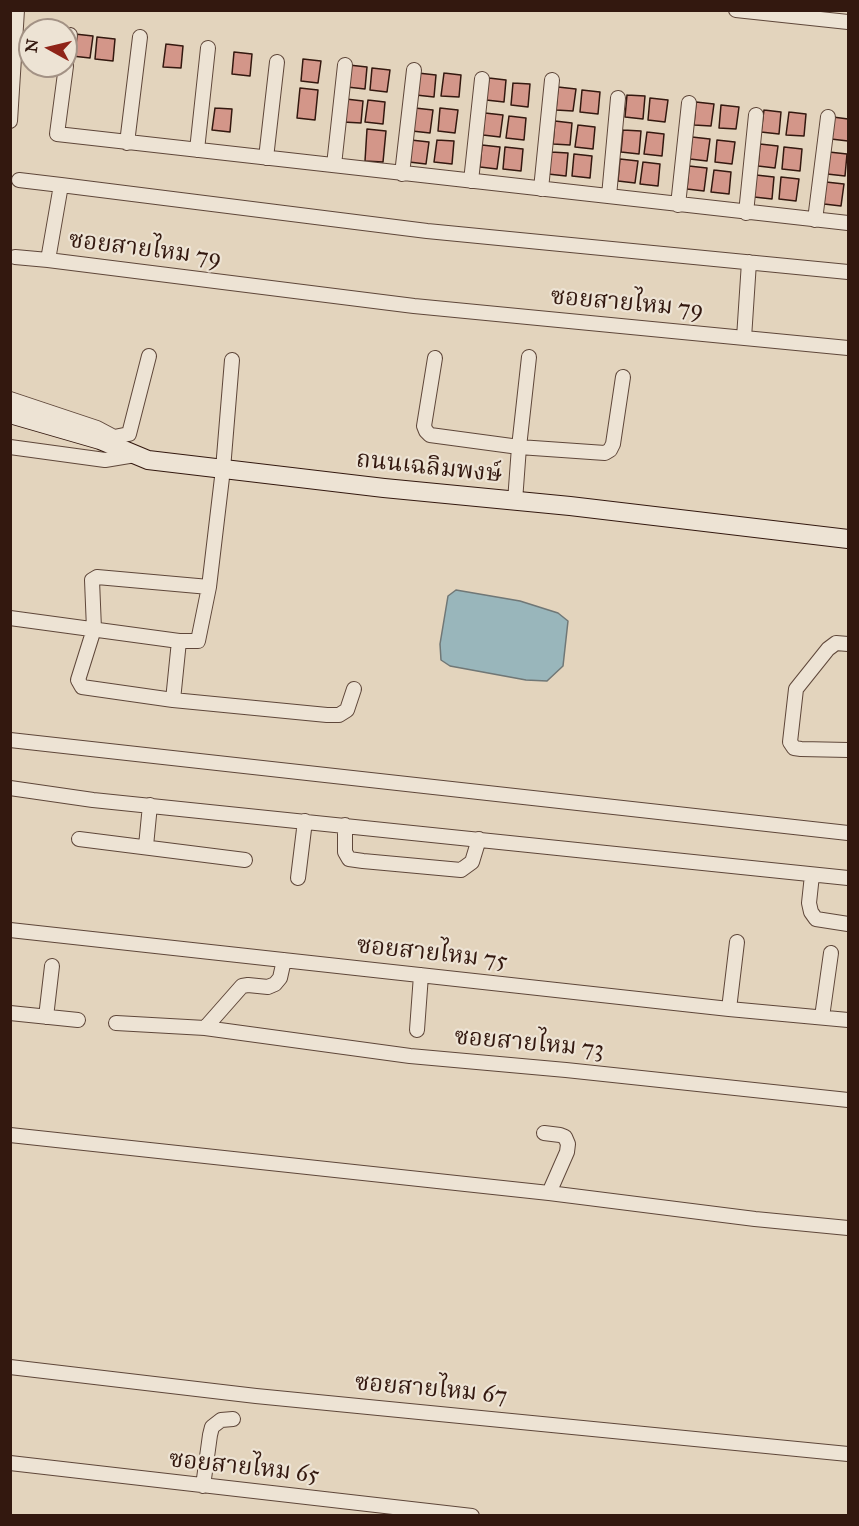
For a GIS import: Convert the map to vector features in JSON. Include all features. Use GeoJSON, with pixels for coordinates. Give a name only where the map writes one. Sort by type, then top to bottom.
{"type":"FeatureCollection","features":[{"type":"Feature","properties":{"kind":"main road","name":"ถนนเฉลิมพงษ์"},"geometry":{"type":"LineString","coordinates":[[10,414],[89,437],[141,458],[849,539]]}},
{"type":"Feature","properties":{"kind":"street"},"geometry":{"type":"LineString","coordinates":[[10,121],[17,10]]}},
{"type":"Feature","properties":{"kind":"street"},"geometry":{"type":"LineString","coordinates":[[736,10],[849,22]]}},
{"type":"Feature","properties":{"kind":"street"},"geometry":{"type":"LineString","coordinates":[[128,143],[140,37]]}},
{"type":"Feature","properties":{"kind":"street"},"geometry":{"type":"LineString","coordinates":[[197,150],[208,48]]}},
{"type":"Feature","properties":{"kind":"street"},"geometry":{"type":"LineString","coordinates":[[266,158],[277,62]]}},
{"type":"Feature","properties":{"kind":"street"},"geometry":{"type":"LineString","coordinates":[[334,165],[345,65]]}},
{"type":"Feature","properties":{"kind":"street"},"geometry":{"type":"LineString","coordinates":[[402,174],[414,69]]}},
{"type":"Feature","properties":{"kind":"street"},"geometry":{"type":"LineString","coordinates":[[64,78],[57,134],[849,223]]}},
{"type":"Feature","properties":{"kind":"street"},"geometry":{"type":"LineString","coordinates":[[471,181],[482,79]]}},
{"type":"Feature","properties":{"kind":"street"},"geometry":{"type":"LineString","coordinates":[[541,189],[552,80]]}},
{"type":"Feature","properties":{"kind":"street"},"geometry":{"type":"LineString","coordinates":[[609,196],[618,98]]}},
{"type":"Feature","properties":{"kind":"street"},"geometry":{"type":"LineString","coordinates":[[678,205],[688,103]]}},
{"type":"Feature","properties":{"kind":"street"},"geometry":{"type":"LineString","coordinates":[[746,213],[756,115]]}},
{"type":"Feature","properties":{"kind":"street"},"geometry":{"type":"LineString","coordinates":[[815,220],[828,117]]}},
{"type":"Feature","properties":{"kind":"street"},"geometry":{"type":"LineString","coordinates":[[18,180],[427,231],[849,272]]}},
{"type":"Feature","properties":{"kind":"street","name":"ซอยสายไหม 79"},"geometry":{"type":"LineString","coordinates":[[61,185],[48,260],[414,306],[849,348]]}},
{"type":"Feature","properties":{"kind":"street"},"geometry":{"type":"LineString","coordinates":[[15,257],[48,260]]}},
{"type":"Feature","properties":{"kind":"street"},"geometry":{"type":"LineString","coordinates":[[744,338],[750,262]]}},
{"type":"Feature","properties":{"kind":"street"},"geometry":{"type":"LineString","coordinates":[[114,437],[129,434],[149,356]]}},
{"type":"Feature","properties":{"kind":"street"},"geometry":{"type":"LineString","coordinates":[[515,501],[529,357]]}},
{"type":"Feature","properties":{"kind":"street"},"geometry":{"type":"LineString","coordinates":[[435,358],[424,426],[426,431],[430,435],[519,447],[605,453],[610,450],[613,444],[623,377]]}},
{"type":"Feature","properties":{"kind":"street"},"geometry":{"type":"LineString","coordinates":[[10,618],[179,641],[198,641],[209,587],[223,469],[232,360]]}},
{"type":"Feature","properties":{"kind":"street"},"geometry":{"type":"LineString","coordinates":[[10,399],[97,428],[140,448],[141,458],[105,460],[10,447]]}},
{"type":"Feature","properties":{"kind":"street"},"geometry":{"type":"LineString","coordinates":[[209,587],[97,577],[92,580],[94,629],[78,680],[82,687],[173,700],[339,715],[347,710],[354,689]]}},
{"type":"Feature","properties":{"kind":"street"},"geometry":{"type":"LineString","coordinates":[[173,700],[179,641]]}},
{"type":"Feature","properties":{"kind":"street"},"geometry":{"type":"LineString","coordinates":[[849,644],[836,643],[828,649],[796,689],[790,742],[794,748],[801,749],[849,750]]}},
{"type":"Feature","properties":{"kind":"street"},"geometry":{"type":"LineString","coordinates":[[10,740],[849,832]]}},
{"type":"Feature","properties":{"kind":"street"},"geometry":{"type":"LineString","coordinates":[[10,788],[150,806],[849,878]]}},
{"type":"Feature","properties":{"kind":"street"},"geometry":{"type":"LineString","coordinates":[[146,846],[150,806]]}},
{"type":"Feature","properties":{"kind":"street"},"geometry":{"type":"LineString","coordinates":[[298,878],[305,821]]}},
{"type":"Feature","properties":{"kind":"street"},"geometry":{"type":"LineString","coordinates":[[345,825],[345,852],[349,859],[363,861],[461,870],[472,862],[479,839]]}},
{"type":"Feature","properties":{"kind":"street"},"geometry":{"type":"LineString","coordinates":[[79,839],[245,860]]}},
{"type":"Feature","properties":{"kind":"street"},"geometry":{"type":"LineString","coordinates":[[812,875],[809,903],[816,919],[849,924]]}},
{"type":"Feature","properties":{"kind":"street","name":"ซอยสายไหม 75"},"geometry":{"type":"LineString","coordinates":[[10,930],[729,1009],[849,1020]]}},
{"type":"Feature","properties":{"kind":"street"},"geometry":{"type":"LineString","coordinates":[[729,1009],[737,942]]}},
{"type":"Feature","properties":{"kind":"street"},"geometry":{"type":"LineString","coordinates":[[822,1017],[831,953]]}},
{"type":"Feature","properties":{"kind":"street"},"geometry":{"type":"LineString","coordinates":[[205,1028],[242,986],[268,987],[275,984],[280,978],[285,960]]}},
{"type":"Feature","properties":{"kind":"street"},"geometry":{"type":"LineString","coordinates":[[46,1017],[52,966]]}},
{"type":"Feature","properties":{"kind":"street"},"geometry":{"type":"LineString","coordinates":[[417,1030],[421,975]]}},
{"type":"Feature","properties":{"kind":"street"},"geometry":{"type":"LineString","coordinates":[[10,1013],[78,1020]]}},
{"type":"Feature","properties":{"kind":"street","name":"ซอยสายไหม 73"},"geometry":{"type":"LineString","coordinates":[[116,1023],[205,1028],[410,1056],[849,1100]]}},
{"type":"Feature","properties":{"kind":"street"},"geometry":{"type":"LineString","coordinates":[[544,1133],[565,1137],[568,1144],[567,1152],[549,1193]]}},
{"type":"Feature","properties":{"kind":"street"},"geometry":{"type":"LineString","coordinates":[[10,1135],[849,1228]]}},
{"type":"Feature","properties":{"kind":"street","name":"ซอยสายไหม 67"},"geometry":{"type":"LineString","coordinates":[[10,1367],[256,1396],[849,1455]]}},
{"type":"Feature","properties":{"kind":"street"},"geometry":{"type":"LineString","coordinates":[[203,1486],[212,1427],[221,1420],[233,1419]]}},
{"type":"Feature","properties":{"kind":"street","name":"ซอยสายไหม 65"},"geometry":{"type":"LineString","coordinates":[[10,1463],[472,1515]]}},
{"type":"Feature","properties":{"kind":"water"},"geometry":{"type":"Polygon","coordinates":[[[456,590],[520,601],[558,613],[568,621],[563,666],[547,681],[526,680],[450,666],[441,660],[440,644],[448,596],[456,590]]]}},
{"type":"Feature","properties":{"kind":"building"},"geometry":{"type":"Polygon","coordinates":[[[78,34],[93,36],[90,58],[78,57],[78,34]]]}},
{"type":"Feature","properties":{"kind":"building"},"geometry":{"type":"Polygon","coordinates":[[[97,37],[115,39],[113,61],[95,59],[97,37]]]}},
{"type":"Feature","properties":{"kind":"building"},"geometry":{"type":"Polygon","coordinates":[[[166,44],[183,46],[181,68],[163,67],[166,44]]]}},
{"type":"Feature","properties":{"kind":"building"},"geometry":{"type":"Polygon","coordinates":[[[234,52],[252,54],[250,76],[232,74],[234,52]]]}},
{"type":"Feature","properties":{"kind":"building"},"geometry":{"type":"Polygon","coordinates":[[[303,59],[321,61],[318,83],[301,81],[303,59]]]}},
{"type":"Feature","properties":{"kind":"building"},"geometry":{"type":"Polygon","coordinates":[[[349,65],[367,67],[365,89],[347,87],[349,65]]]}},
{"type":"Feature","properties":{"kind":"building"},"geometry":{"type":"Polygon","coordinates":[[[372,68],[390,70],[387,92],[370,90],[372,68]]]}},
{"type":"Feature","properties":{"kind":"building"},"geometry":{"type":"Polygon","coordinates":[[[418,73],[436,75],[434,97],[416,95],[418,73]]]}},
{"type":"Feature","properties":{"kind":"building"},"geometry":{"type":"Polygon","coordinates":[[[444,73],[461,75],[459,97],[441,96],[444,73]]]}},
{"type":"Feature","properties":{"kind":"building"},"geometry":{"type":"Polygon","coordinates":[[[489,78],[506,80],[504,102],[486,100],[489,78]]]}},
{"type":"Feature","properties":{"kind":"building"},"geometry":{"type":"Polygon","coordinates":[[[513,83],[530,84],[528,107],[511,105],[513,83]]]}},
{"type":"Feature","properties":{"kind":"building"},"geometry":{"type":"Polygon","coordinates":[[[558,87],[576,89],[573,111],[556,110],[558,87]]]}},
{"type":"Feature","properties":{"kind":"building"},"geometry":{"type":"Polygon","coordinates":[[[300,88],[318,90],[315,120],[297,118],[300,88]]]}},
{"type":"Feature","properties":{"kind":"building"},"geometry":{"type":"Polygon","coordinates":[[[582,90],[600,92],[598,114],[580,112],[582,90]]]}},
{"type":"Feature","properties":{"kind":"building"},"geometry":{"type":"Polygon","coordinates":[[[627,95],[645,96],[643,119],[625,117],[627,95]]]}},
{"type":"Feature","properties":{"kind":"building"},"geometry":{"type":"Polygon","coordinates":[[[650,98],[668,100],[665,122],[648,120],[650,98]]]}},
{"type":"Feature","properties":{"kind":"building"},"geometry":{"type":"Polygon","coordinates":[[[346,99],[363,101],[361,123],[343,122],[346,99]]]}},
{"type":"Feature","properties":{"kind":"building"},"geometry":{"type":"Polygon","coordinates":[[[368,100],[385,102],[383,124],[365,122],[368,100]]]}},
{"type":"Feature","properties":{"kind":"building"},"geometry":{"type":"Polygon","coordinates":[[[696,102],[714,104],[711,126],[694,125],[696,102]]]}},
{"type":"Feature","properties":{"kind":"building"},"geometry":{"type":"Polygon","coordinates":[[[721,105],[739,107],[736,129],[719,128],[721,105]]]}},
{"type":"Feature","properties":{"kind":"building"},"geometry":{"type":"Polygon","coordinates":[[[215,108],[232,109],[230,132],[212,130],[215,108]]]}},
{"type":"Feature","properties":{"kind":"building"},"geometry":{"type":"Polygon","coordinates":[[[415,108],[433,110],[430,133],[412,131],[415,108]]]}},
{"type":"Feature","properties":{"kind":"building"},"geometry":{"type":"Polygon","coordinates":[[[440,108],[458,110],[455,133],[438,131],[440,108]]]}},
{"type":"Feature","properties":{"kind":"building"},"geometry":{"type":"Polygon","coordinates":[[[764,110],[781,112],[779,134],[761,132],[764,110]]]}},
{"type":"Feature","properties":{"kind":"building"},"geometry":{"type":"Polygon","coordinates":[[[789,112],[806,114],[804,136],[786,135],[789,112]]]}},
{"type":"Feature","properties":{"kind":"building"},"geometry":{"type":"Polygon","coordinates":[[[485,113],[503,115],[500,137],[483,135],[485,113]]]}},
{"type":"Feature","properties":{"kind":"building"},"geometry":{"type":"Polygon","coordinates":[[[509,116],[526,118],[524,140],[506,138],[509,116]]]}},
{"type":"Feature","properties":{"kind":"building"},"geometry":{"type":"Polygon","coordinates":[[[833,117],[848,119],[848,141],[831,139],[833,117]]]}},
{"type":"Feature","properties":{"kind":"building"},"geometry":{"type":"Polygon","coordinates":[[[555,121],[572,123],[570,145],[553,144],[555,121]]]}},
{"type":"Feature","properties":{"kind":"building"},"geometry":{"type":"Polygon","coordinates":[[[578,125],[595,127],[593,149],[575,147],[578,125]]]}},
{"type":"Feature","properties":{"kind":"building"},"geometry":{"type":"Polygon","coordinates":[[[367,129],[386,131],[383,162],[365,161],[367,129]]]}},
{"type":"Feature","properties":{"kind":"building"},"geometry":{"type":"Polygon","coordinates":[[[623,130],[641,131],[639,154],[621,152],[623,130]]]}},
{"type":"Feature","properties":{"kind":"building"},"geometry":{"type":"Polygon","coordinates":[[[647,132],[664,134],[662,156],[644,154],[647,132]]]}},
{"type":"Feature","properties":{"kind":"building"},"geometry":{"type":"Polygon","coordinates":[[[692,137],[710,139],[707,161],[690,159],[692,137]]]}},
{"type":"Feature","properties":{"kind":"building"},"geometry":{"type":"Polygon","coordinates":[[[411,140],[429,142],[426,164],[409,162],[411,140]]]}},
{"type":"Feature","properties":{"kind":"building"},"geometry":{"type":"Polygon","coordinates":[[[437,140],[454,141],[452,164],[434,162],[437,140]]]}},
{"type":"Feature","properties":{"kind":"building"},"geometry":{"type":"Polygon","coordinates":[[[717,140],[735,142],[732,164],[715,162],[717,140]]]}},
{"type":"Feature","properties":{"kind":"building"},"geometry":{"type":"Polygon","coordinates":[[[760,144],[778,146],[775,168],[758,166],[760,144]]]}},
{"type":"Feature","properties":{"kind":"building"},"geometry":{"type":"Polygon","coordinates":[[[482,145],[500,147],[497,169],[480,167],[482,145]]]}},
{"type":"Feature","properties":{"kind":"building"},"geometry":{"type":"Polygon","coordinates":[[[505,147],[523,149],[521,171],[503,169],[505,147]]]}},
{"type":"Feature","properties":{"kind":"building"},"geometry":{"type":"Polygon","coordinates":[[[784,147],[802,149],[800,171],[782,169],[784,147]]]}},
{"type":"Feature","properties":{"kind":"building"},"geometry":{"type":"Polygon","coordinates":[[[551,152],[568,153],[566,176],[548,174],[551,152]]]}},
{"type":"Feature","properties":{"kind":"building"},"geometry":{"type":"Polygon","coordinates":[[[829,152],[847,154],[845,176],[827,174],[829,152]]]}},
{"type":"Feature","properties":{"kind":"building"},"geometry":{"type":"Polygon","coordinates":[[[574,154],[592,156],[590,178],[572,176],[574,154]]]}},
{"type":"Feature","properties":{"kind":"building"},"geometry":{"type":"Polygon","coordinates":[[[620,159],[638,161],[635,183],[618,181],[620,159]]]}},
{"type":"Feature","properties":{"kind":"building"},"geometry":{"type":"Polygon","coordinates":[[[643,162],[660,164],[658,186],[640,184],[643,162]]]}},
{"type":"Feature","properties":{"kind":"building"},"geometry":{"type":"Polygon","coordinates":[[[689,166],[707,168],[704,191],[687,189],[689,166]]]}},
{"type":"Feature","properties":{"kind":"building"},"geometry":{"type":"Polygon","coordinates":[[[714,170],[731,172],[729,194],[711,192],[714,170]]]}},
{"type":"Feature","properties":{"kind":"building"},"geometry":{"type":"Polygon","coordinates":[[[756,175],[774,177],[772,199],[754,197],[756,175]]]}},
{"type":"Feature","properties":{"kind":"building"},"geometry":{"type":"Polygon","coordinates":[[[781,177],[799,179],[796,201],[779,199],[781,177]]]}},
{"type":"Feature","properties":{"kind":"building"},"geometry":{"type":"Polygon","coordinates":[[[826,182],[844,184],[841,206],[824,204],[826,182]]]}}]}
